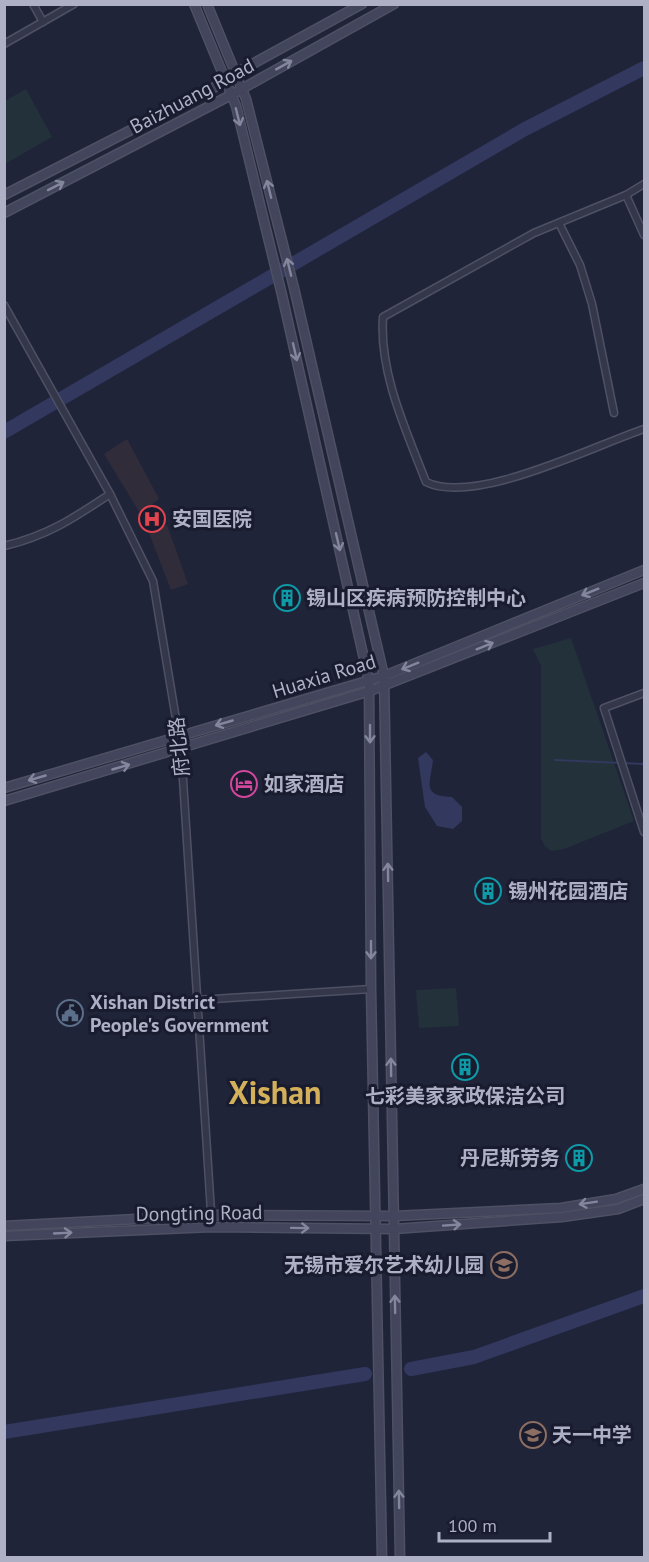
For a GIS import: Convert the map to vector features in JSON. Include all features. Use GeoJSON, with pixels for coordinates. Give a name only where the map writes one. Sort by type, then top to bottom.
{"type":"FeatureCollection","features":[{"type":"Feature","properties":{"kind":"main road"},"geometry":{"type":"LineString","coordinates":[[194,4],[231,95],[282,295],[369,681],[371,989],[382,1557]]}},
{"type":"Feature","properties":{"kind":"main road"},"geometry":{"type":"LineString","coordinates":[[207,4],[242,88],[284,246],[384,681],[400,1557]]}},
{"type":"Feature","properties":{"kind":"main road","name":"Baizhuang Road"},"geometry":{"type":"LineString","coordinates":[[4,195],[226,80],[362,4]]}},
{"type":"Feature","properties":{"kind":"main road","name":"Baizhuang Road"},"geometry":{"type":"LineString","coordinates":[[4,213],[231,95],[394,4]]}},
{"type":"Feature","properties":{"kind":"main road","name":"Huaxia Road"},"geometry":{"type":"LineString","coordinates":[[4,801],[370,691],[384,681],[645,570]]}},
{"type":"Feature","properties":{"kind":"main road","name":"Huaxia Road"},"geometry":{"type":"LineString","coordinates":[[4,788],[369,681],[384,681],[645,583]]}},
{"type":"Feature","properties":{"kind":"main road","name":"Dongting Road"},"geometry":{"type":"LineString","coordinates":[[4,1226],[212,1215],[394,1216],[561,1208],[616,1199],[645,1189]]}},
{"type":"Feature","properties":{"kind":"main road","name":"Dongting Road"},"geometry":{"type":"LineString","coordinates":[[4,1236],[212,1227],[394,1229],[562,1217],[618,1209],[645,1199]]}},
{"type":"Feature","properties":{"kind":"street"},"geometry":{"type":"LineString","coordinates":[[33,4],[43,22]]}},
{"type":"Feature","properties":{"kind":"street"},"geometry":{"type":"LineString","coordinates":[[4,44],[74,4]]}},
{"type":"Feature","properties":{"kind":"street"},"geometry":{"type":"LineString","coordinates":[[645,184],[626,195],[534,233],[383,316],[382,331],[397,405],[426,482],[440,488],[474,486],[515,477],[645,429]]}},
{"type":"Feature","properties":{"kind":"street"},"geometry":{"type":"LineString","coordinates":[[626,195],[645,235]]}},
{"type":"Feature","properties":{"kind":"street"},"geometry":{"type":"LineString","coordinates":[[559,223],[580,266],[592,304],[614,413]]}},
{"type":"Feature","properties":{"kind":"street","name":"府北路"},"geometry":{"type":"LineString","coordinates":[[4,305],[110,494],[153,581],[180,736],[212,1227]]}},
{"type":"Feature","properties":{"kind":"street"},"geometry":{"type":"LineString","coordinates":[[4,546],[35,539],[67,523],[110,494]]}},
{"type":"Feature","properties":{"kind":"street"},"geometry":{"type":"LineString","coordinates":[[645,693],[604,708],[645,832]]}},
{"type":"Feature","properties":{"kind":"street"},"geometry":{"type":"LineString","coordinates":[[198,1000],[371,989]]}},
{"type":"Feature","properties":{"kind":"shaded area"},"geometry":{"type":"Polygon","coordinates":[[[26,89],[52,137],[5,164],[5,101],[26,89]]]}},
{"type":"Feature","properties":{"kind":"shaded area","name":"安国医院"},"geometry":{"type":"Polygon","coordinates":[[[127,439],[159,499],[152,504],[163,526],[167,525],[188,584],[171,590],[149,533],[151,531],[104,454],[127,439]]]}},
{"type":"Feature","properties":{"kind":"shaded area"},"geometry":{"type":"Polygon","coordinates":[[[571,638],[634,821],[564,849],[551,851],[544,845],[541,838],[541,666],[533,649],[571,638]]]}},
{"type":"Feature","properties":{"kind":"shaded area"},"geometry":{"type":"Polygon","coordinates":[[[456,988],[459,1026],[419,1028],[416,990],[456,988]]]}},
{"type":"Feature","properties":{"kind":"water"},"geometry":{"type":"Polygon","coordinates":[[[426,752],[433,760],[431,791],[452,797],[462,807],[462,821],[453,829],[437,826],[425,807],[418,758],[426,752]]]}},
{"type":"Feature","properties":{"kind":"waterway"},"geometry":{"type":"LineString","coordinates":[[4,432],[525,129],[644,68]]}},
{"type":"Feature","properties":{"kind":"waterway"},"geometry":{"type":"LineString","coordinates":[[555,760],[644,764]]}},
{"type":"Feature","properties":{"kind":"waterway"},"geometry":{"type":"LineString","coordinates":[[411,1369],[474,1357],[644,1296]]}},
{"type":"Feature","properties":{"kind":"waterway"},"geometry":{"type":"LineString","coordinates":[[4,1432],[365,1374]]}},
{"type":"Feature","properties":{"kind":"place","name":"安国医院"},"geometry":{"type":"Point","coordinates":[152,519]}},
{"type":"Feature","properties":{"kind":"place","name":"锡山区疾病预防控制中心"},"geometry":{"type":"Point","coordinates":[287,598]}},
{"type":"Feature","properties":{"kind":"place","name":"如家酒店"},"geometry":{"type":"Point","coordinates":[244,784]}},
{"type":"Feature","properties":{"kind":"place","name":"锡州花园酒店"},"geometry":{"type":"Point","coordinates":[488,891]}},
{"type":"Feature","properties":{"kind":"place","name":"Xishan District People's Government"},"geometry":{"type":"Point","coordinates":[70,1013]}},
{"type":"Feature","properties":{"kind":"place","name":"七彩美家家政保洁公司"},"geometry":{"type":"Point","coordinates":[465,1067]}},
{"type":"Feature","properties":{"kind":"place","name":"丹尼斯劳务"},"geometry":{"type":"Point","coordinates":[579,1158]}},
{"type":"Feature","properties":{"kind":"place","name":"无锡市爱尔艺术幼儿园"},"geometry":{"type":"Point","coordinates":[504,1265]}},
{"type":"Feature","properties":{"kind":"place","name":"天一中学"},"geometry":{"type":"Point","coordinates":[533,1435]}},
{"type":"Feature","properties":{"kind":"district","name":"Xishan"},"geometry":{"type":"Point","coordinates":[275,1092]}}]}
